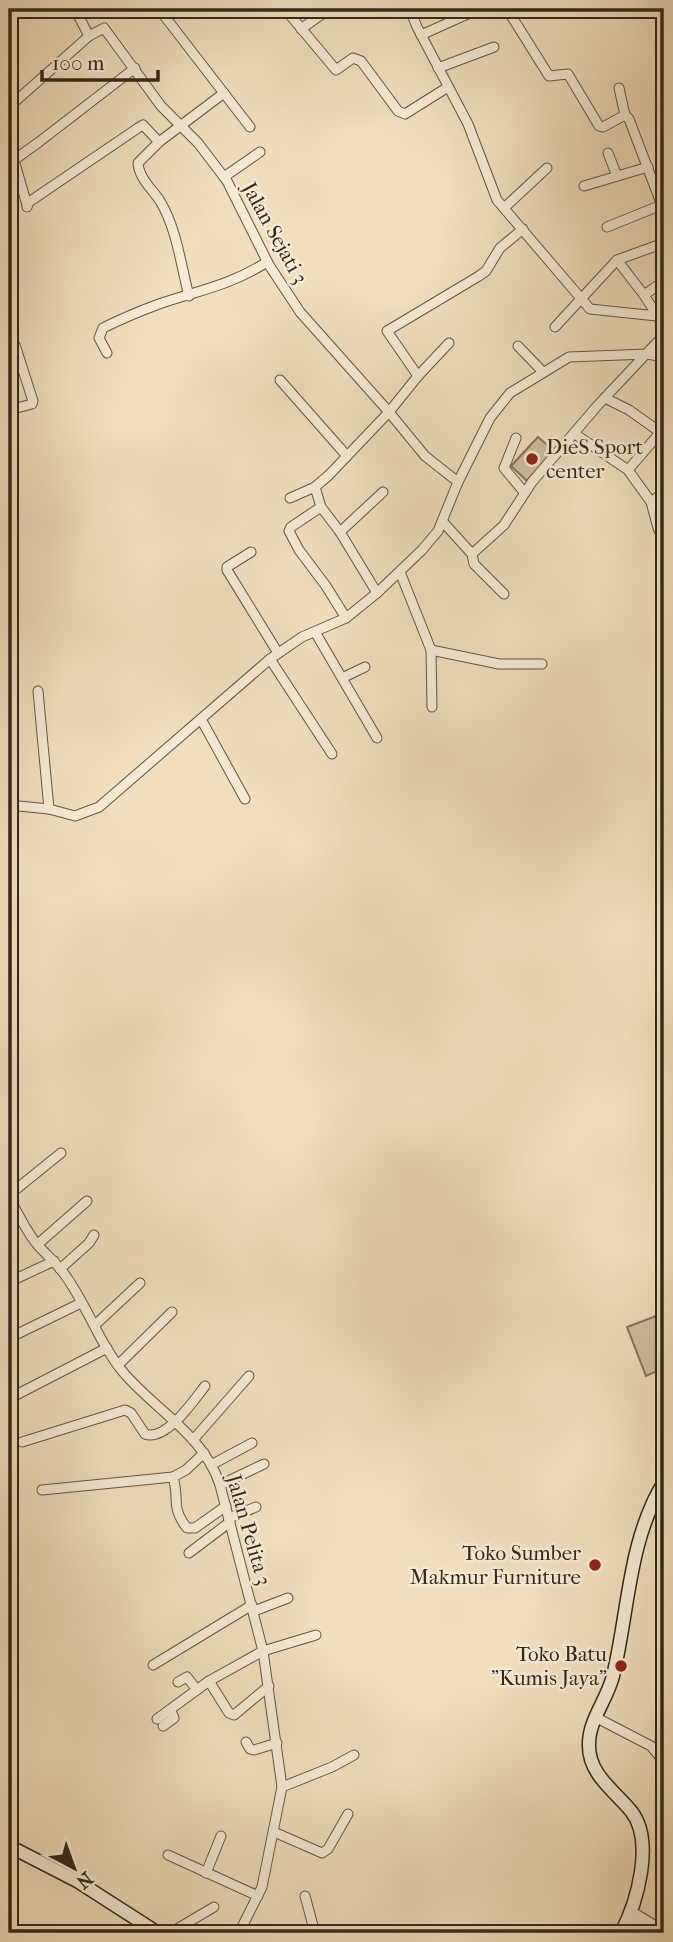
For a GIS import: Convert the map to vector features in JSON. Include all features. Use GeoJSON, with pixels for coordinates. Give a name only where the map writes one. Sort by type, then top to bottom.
{"type":"FeatureCollection","features":[{"type":"Feature","properties":{"kind":"main road"},"geometry":{"type":"LineString","coordinates":[[621,1933],[639,1886],[641,1832],[633,1813],[597,1775],[591,1763],[589,1746],[595,1717],[613,1678],[635,1549],[653,1500],[664,1482]]}},
{"type":"Feature","properties":{"kind":"main road"},"geometry":{"type":"LineString","coordinates":[[9,1846],[77,1881],[158,1933]]}},
{"type":"Feature","properties":{"kind":"street"},"geometry":{"type":"LineString","coordinates":[[9,107],[89,36],[75,9]]}},
{"type":"Feature","properties":{"kind":"street"},"geometry":{"type":"LineString","coordinates":[[159,9],[250,127]]}},
{"type":"Feature","properties":{"kind":"street"},"geometry":{"type":"LineString","coordinates":[[285,9],[336,70],[353,58],[361,61],[398,111],[405,114],[448,87]]}},
{"type":"Feature","properties":{"kind":"street"},"geometry":{"type":"LineString","coordinates":[[300,29],[329,9]]}},
{"type":"Feature","properties":{"kind":"street"},"geometry":{"type":"LineString","coordinates":[[410,9],[468,124],[495,196],[504,208],[582,300],[596,311],[657,316]]}},
{"type":"Feature","properties":{"kind":"street"},"geometry":{"type":"LineString","coordinates":[[421,35],[479,9]]}},
{"type":"Feature","properties":{"kind":"street"},"geometry":{"type":"LineString","coordinates":[[507,9],[549,76],[568,74],[598,126],[603,127],[625,115]]}},
{"type":"Feature","properties":{"kind":"street","name":"Jalan Sejati 3"},"geometry":{"type":"LineString","coordinates":[[89,36],[104,28],[161,106],[182,126],[224,177],[267,262],[300,312],[425,456],[458,482]]}},
{"type":"Feature","properties":{"kind":"street"},"geometry":{"type":"LineString","coordinates":[[438,68],[494,47]]}},
{"type":"Feature","properties":{"kind":"street"},"geometry":{"type":"LineString","coordinates":[[13,160],[135,68]]}},
{"type":"Feature","properties":{"kind":"street"},"geometry":{"type":"LineString","coordinates":[[607,227],[663,206],[629,119],[625,115],[619,89]]}},
{"type":"Feature","properties":{"kind":"street"},"geometry":{"type":"LineString","coordinates":[[189,296],[171,224],[161,203],[139,171],[138,163],[159,142],[224,93]]}},
{"type":"Feature","properties":{"kind":"street"},"geometry":{"type":"LineString","coordinates":[[9,142],[27,207],[143,125],[159,142]]}},
{"type":"Feature","properties":{"kind":"street"},"geometry":{"type":"LineString","coordinates":[[224,177],[260,152]]}},
{"type":"Feature","properties":{"kind":"street"},"geometry":{"type":"LineString","coordinates":[[608,153],[617,176]]}},
{"type":"Feature","properties":{"kind":"street"},"geometry":{"type":"LineString","coordinates":[[584,186],[648,167]]}},
{"type":"Feature","properties":{"kind":"street"},"geometry":{"type":"LineString","coordinates":[[504,208],[547,168]]}},
{"type":"Feature","properties":{"kind":"street"},"geometry":{"type":"LineString","coordinates":[[418,376],[387,331],[486,271],[500,248],[523,229]]}},
{"type":"Feature","properties":{"kind":"street"},"geometry":{"type":"LineString","coordinates":[[555,327],[617,260],[664,243]]}},
{"type":"Feature","properties":{"kind":"street"},"geometry":{"type":"LineString","coordinates":[[617,260],[645,295],[664,326]]}},
{"type":"Feature","properties":{"kind":"street"},"geometry":{"type":"LineString","coordinates":[[107,353],[99,338],[103,328],[161,303],[189,296],[246,275],[267,262]]}},
{"type":"Feature","properties":{"kind":"street"},"geometry":{"type":"LineString","coordinates":[[645,295],[664,281]]}},
{"type":"Feature","properties":{"kind":"street"},"geometry":{"type":"LineString","coordinates":[[472,554],[504,525],[524,492],[605,398],[664,335]]}},
{"type":"Feature","properties":{"kind":"street"},"geometry":{"type":"LineString","coordinates":[[290,498],[315,487],[347,456],[449,343]]}},
{"type":"Feature","properties":{"kind":"street"},"geometry":{"type":"LineString","coordinates":[[9,348],[15,345],[33,401],[32,404],[9,410]]}},
{"type":"Feature","properties":{"kind":"street"},"geometry":{"type":"LineString","coordinates":[[518,346],[542,372]]}},
{"type":"Feature","properties":{"kind":"street"},"geometry":{"type":"LineString","coordinates":[[9,805],[49,809],[75,816],[99,807],[274,656],[302,637],[346,618],[377,593],[430,542],[443,522],[458,482],[496,409],[510,393],[569,357],[647,354],[664,357]]}},
{"type":"Feature","properties":{"kind":"street"},"geometry":{"type":"LineString","coordinates":[[280,380],[347,456]]}},
{"type":"Feature","properties":{"kind":"street"},"geometry":{"type":"LineString","coordinates":[[605,398],[662,430],[628,470]]}},
{"type":"Feature","properties":{"kind":"street"},"geometry":{"type":"LineString","coordinates":[[575,434],[628,470],[651,502],[664,540]]}},
{"type":"Feature","properties":{"kind":"street"},"geometry":{"type":"LineString","coordinates":[[516,438],[504,468],[524,492]]}},
{"type":"Feature","properties":{"kind":"street"},"geometry":{"type":"LineString","coordinates":[[315,487],[321,507],[340,532],[377,593]]}},
{"type":"Feature","properties":{"kind":"street"},"geometry":{"type":"LineString","coordinates":[[340,532],[383,492]]}},
{"type":"Feature","properties":{"kind":"street"},"geometry":{"type":"LineString","coordinates":[[651,502],[664,492]]}},
{"type":"Feature","properties":{"kind":"street"},"geometry":{"type":"LineString","coordinates":[[321,507],[289,531],[346,618]]}},
{"type":"Feature","properties":{"kind":"street"},"geometry":{"type":"LineString","coordinates":[[443,522],[472,554],[474,564],[504,594]]}},
{"type":"Feature","properties":{"kind":"street"},"geometry":{"type":"LineString","coordinates":[[251,552],[227,567],[227,570],[332,754]]}},
{"type":"Feature","properties":{"kind":"street"},"geometry":{"type":"LineString","coordinates":[[400,572],[431,650],[432,707]]}},
{"type":"Feature","properties":{"kind":"street"},"geometry":{"type":"LineString","coordinates":[[315,632],[377,738]]}},
{"type":"Feature","properties":{"kind":"street"},"geometry":{"type":"LineString","coordinates":[[431,650],[499,664],[542,664]]}},
{"type":"Feature","properties":{"kind":"street"},"geometry":{"type":"LineString","coordinates":[[342,678],[365,667]]}},
{"type":"Feature","properties":{"kind":"street"},"geometry":{"type":"LineString","coordinates":[[38,691],[49,809]]}},
{"type":"Feature","properties":{"kind":"street"},"geometry":{"type":"LineString","coordinates":[[201,719],[245,799]]}},
{"type":"Feature","properties":{"kind":"street"},"geometry":{"type":"LineString","coordinates":[[9,1196],[61,1153]]}},
{"type":"Feature","properties":{"kind":"street","name":"Jalan Pelita 3"},"geometry":{"type":"LineString","coordinates":[[9,1196],[38,1244],[57,1265],[118,1365],[138,1388],[177,1421],[204,1453],[220,1485],[263,1651],[282,1787],[258,1896],[239,1933]]}},
{"type":"Feature","properties":{"kind":"street"},"geometry":{"type":"LineString","coordinates":[[38,1244],[87,1201]]}},
{"type":"Feature","properties":{"kind":"street"},"geometry":{"type":"LineString","coordinates":[[9,1282],[57,1265],[89,1243],[94,1235]]}},
{"type":"Feature","properties":{"kind":"street"},"geometry":{"type":"LineString","coordinates":[[95,1325],[140,1283]]}},
{"type":"Feature","properties":{"kind":"street"},"geometry":{"type":"LineString","coordinates":[[9,1338],[81,1303]]}},
{"type":"Feature","properties":{"kind":"street"},"geometry":{"type":"LineString","coordinates":[[118,1365],[172,1312]]}},
{"type":"Feature","properties":{"kind":"street"},"geometry":{"type":"LineString","coordinates":[[18,1394],[107,1348]]}},
{"type":"Feature","properties":{"kind":"street"},"geometry":{"type":"LineString","coordinates":[[193,1440],[249,1376]]}},
{"type":"Feature","properties":{"kind":"street"},"geometry":{"type":"LineString","coordinates":[[22,1442],[120,1411],[131,1413],[145,1434],[151,1436],[177,1421],[205,1386]]}},
{"type":"Feature","properties":{"kind":"street"},"geometry":{"type":"LineString","coordinates":[[212,1465],[252,1443]]}},
{"type":"Feature","properties":{"kind":"street"},"geometry":{"type":"LineString","coordinates":[[42,1490],[173,1477],[186,1470],[204,1453]]}},
{"type":"Feature","properties":{"kind":"street"},"geometry":{"type":"LineString","coordinates":[[220,1485],[264,1464]]}},
{"type":"Feature","properties":{"kind":"street"},"geometry":{"type":"LineString","coordinates":[[173,1477],[177,1490],[175,1507],[187,1528],[195,1528],[226,1506]]}},
{"type":"Feature","properties":{"kind":"street"},"geometry":{"type":"LineString","coordinates":[[653,1500],[664,1509]]}},
{"type":"Feature","properties":{"kind":"street"},"geometry":{"type":"LineString","coordinates":[[189,1553],[229,1520],[256,1507]]}},
{"type":"Feature","properties":{"kind":"street"},"geometry":{"type":"LineString","coordinates":[[153,1665],[253,1608],[288,1598]]}},
{"type":"Feature","properties":{"kind":"street"},"geometry":{"type":"LineString","coordinates":[[160,1722],[209,1681],[263,1651],[316,1635]]}},
{"type":"Feature","properties":{"kind":"street"},"geometry":{"type":"LineString","coordinates":[[178,1682],[187,1677],[197,1690]]}},
{"type":"Feature","properties":{"kind":"street"},"geometry":{"type":"LineString","coordinates":[[209,1681],[229,1713],[234,1715],[269,1686]]}},
{"type":"Feature","properties":{"kind":"street"},"geometry":{"type":"LineString","coordinates":[[595,1717],[651,1746],[664,1762]]}},
{"type":"Feature","properties":{"kind":"street"},"geometry":{"type":"LineString","coordinates":[[246,1742],[250,1749],[254,1750],[277,1743]]}},
{"type":"Feature","properties":{"kind":"street"},"geometry":{"type":"LineString","coordinates":[[282,1787],[354,1755]]}},
{"type":"Feature","properties":{"kind":"street"},"geometry":{"type":"LineString","coordinates":[[274,1832],[322,1853],[328,1849],[348,1814]]}},
{"type":"Feature","properties":{"kind":"street"},"geometry":{"type":"LineString","coordinates":[[206,1873],[221,1836]]}},
{"type":"Feature","properties":{"kind":"street"},"geometry":{"type":"LineString","coordinates":[[168,1855],[258,1896]]}},
{"type":"Feature","properties":{"kind":"street"},"geometry":{"type":"LineString","coordinates":[[305,1896],[315,1933]]}},
{"type":"Feature","properties":{"kind":"street"},"geometry":{"type":"LineString","coordinates":[[170,1933],[214,1908]]}},
{"type":"Feature","properties":{"kind":"street"},"geometry":{"type":"LineString","coordinates":[[630,1914],[664,1931]]}},
{"type":"Feature","properties":{"kind":"street"},"geometry":{"type":"LineString","coordinates":[[630,1914],[651,1933]]}},
{"type":"Feature","properties":{"kind":"shaded area","name":"DieS Sport center"},"geometry":{"type":"Polygon","coordinates":[[[538,437],[554,451],[527,481],[511,466],[538,437]]]}},
{"type":"Feature","properties":{"kind":"shaded area"},"geometry":{"type":"Polygon","coordinates":[[[664,1313],[664,1368],[646,1376],[627,1327],[664,1313]]]}},
{"type":"Feature","properties":{"kind":"place","name":"DieS Sport center"},"geometry":{"type":"Point","coordinates":[532,459]}},
{"type":"Feature","properties":{"kind":"place","name":"Toko Sumber Makmur Furniture"},"geometry":{"type":"Point","coordinates":[595,1565]}},
{"type":"Feature","properties":{"kind":"place","name":"Toko Batu \"Kumis Jaya\""},"geometry":{"type":"Point","coordinates":[621,1666]}}]}
